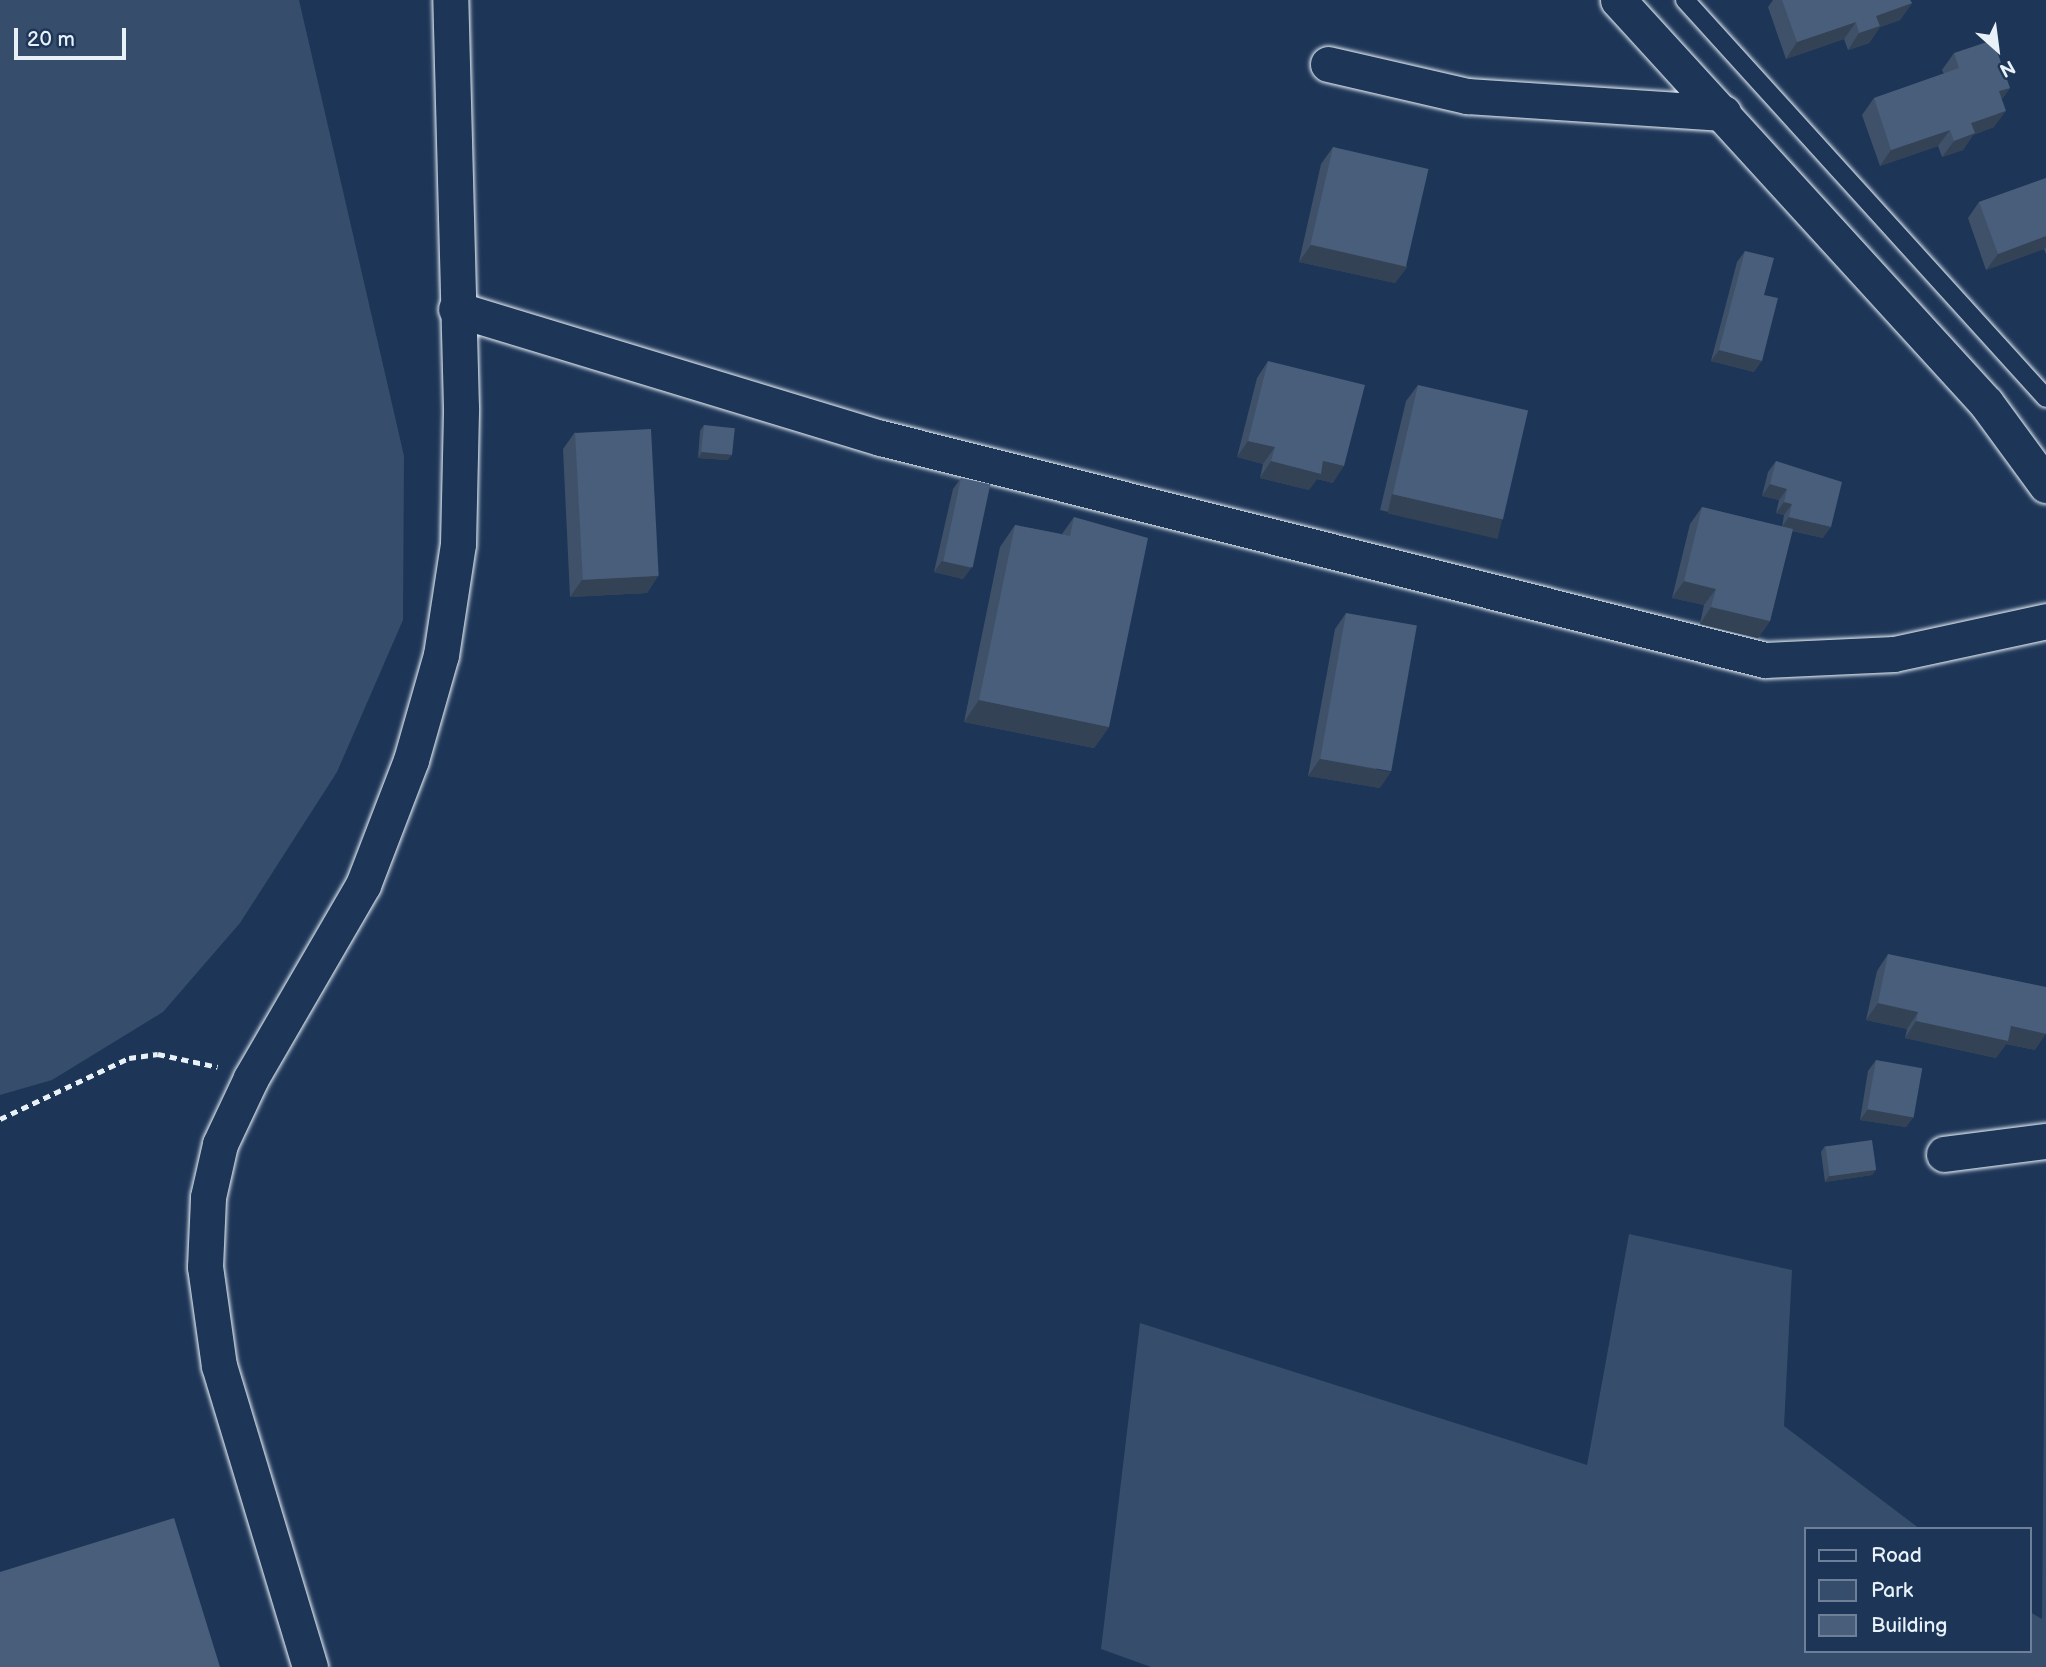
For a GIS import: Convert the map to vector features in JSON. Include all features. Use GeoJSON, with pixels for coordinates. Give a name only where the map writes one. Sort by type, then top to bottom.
{"type":"FeatureCollection","features":[{"type":"Feature","properties":{"kind":"street"},"geometry":{"type":"LineString","coordinates":[[310,1667],[219,1366],[205,1267],[208,1197],[220,1144],[251,1078],[363,885],[411,760],[441,655],[458,544],[450,0]]}},
{"type":"Feature","properties":{"kind":"street"},"geometry":{"type":"LineString","coordinates":[[1618,0],[1986,402],[2046,485]]}},
{"type":"Feature","properties":{"kind":"street"},"geometry":{"type":"LineString","coordinates":[[1328,64],[1467,96],[1723,113]]}},
{"type":"Feature","properties":{"kind":"street"},"geometry":{"type":"LineString","coordinates":[[456,309],[881,438],[1765,660],[1894,654],[2046,621]]}},
{"type":"Feature","properties":{"kind":"street"},"geometry":{"type":"LineString","coordinates":[[1944,1154],[2046,1141]]}},
{"type":"Feature","properties":{"kind":"lane"},"geometry":{"type":"LineString","coordinates":[[1685,0],[2046,398]]}},
{"type":"Feature","properties":{"kind":"path"},"geometry":{"type":"LineString","coordinates":[[0,1119],[129,1058],[202,1062],[251,1078]]}},
{"type":"Feature","properties":{"kind":"green space"},"geometry":{"type":"Polygon","coordinates":[[[0,0],[299,0],[404,456],[403,620],[337,772],[240,923],[163,1012],[52,1080],[0,1095],[0,0]]]}},
{"type":"Feature","properties":{"kind":"green space"},"geometry":{"type":"Polygon","coordinates":[[[2046,1175],[2046,1667],[1151,1667],[1101,1649],[1140,1323],[1587,1465],[1629,1234],[1792,1270],[1784,1426],[1917,1527],[1804,1527],[1804,1653],[2032,1653],[2032,1613],[2042,1619],[2046,1175]]]}},
{"type":"Feature","properties":{"kind":"building"},"geometry":{"type":"Polygon","coordinates":[[[1782,0],[1910,0],[1912,3],[1876,16],[1880,26],[1859,33],[1856,22],[1797,42],[1782,0]]]}},
{"type":"Feature","properties":{"kind":"building"},"geometry":{"type":"Polygon","coordinates":[[[1993,40],[2010,88],[1999,91],[2006,111],[1971,123],[1975,133],[1954,141],[1950,130],[1891,150],[1874,98],[1959,68],[1954,53],[1993,40]]]}},
{"type":"Feature","properties":{"kind":"building"},"geometry":{"type":"Polygon","coordinates":[[[1333,147],[1428,169],[1406,266],[1311,244],[1333,147]]]}},
{"type":"Feature","properties":{"kind":"building"},"geometry":{"type":"Polygon","coordinates":[[[2046,178],[2046,236],[1998,254],[1979,202],[2046,178]]]}},
{"type":"Feature","properties":{"kind":"building"},"geometry":{"type":"Polygon","coordinates":[[[1745,251],[1774,258],[1764,295],[1778,298],[1762,361],[1719,350],[1745,251]]]}},
{"type":"Feature","properties":{"kind":"building"},"geometry":{"type":"Polygon","coordinates":[[[1268,361],[1365,385],[1344,466],[1323,461],[1321,474],[1271,461],[1275,447],[1248,441],[1268,361]]]}},
{"type":"Feature","properties":{"kind":"building"},"geometry":{"type":"Polygon","coordinates":[[[1418,385],[1528,410],[1503,520],[1393,494],[1418,385]]]}},
{"type":"Feature","properties":{"kind":"building"},"geometry":{"type":"Polygon","coordinates":[[[704,425],[735,428],[732,455],[701,452],[704,425]]]}},
{"type":"Feature","properties":{"kind":"building"},"geometry":{"type":"Polygon","coordinates":[[[651,429],[659,576],[583,580],[575,433],[651,429]]]}},
{"type":"Feature","properties":{"kind":"building"},"geometry":{"type":"Polygon","coordinates":[[[1776,461],[1842,482],[1831,527],[1789,517],[1792,504],[1784,502],[1787,489],[1770,484],[1776,461]]]}},
{"type":"Feature","properties":{"kind":"building"},"geometry":{"type":"Polygon","coordinates":[[[961,478],[990,484],[973,567],[943,561],[961,478]]]}},
{"type":"Feature","properties":{"kind":"building"},"geometry":{"type":"Polygon","coordinates":[[[1702,507],[1793,529],[1770,621],[1711,607],[1716,589],[1684,581],[1702,507]]]}},
{"type":"Feature","properties":{"kind":"building"},"geometry":{"type":"Polygon","coordinates":[[[1074,517],[1148,538],[1109,727],[979,700],[1015,525],[1070,536],[1074,517]]]}},
{"type":"Feature","properties":{"kind":"building"},"geometry":{"type":"Polygon","coordinates":[[[1346,613],[1417,626],[1391,771],[1320,759],[1346,613]]]}},
{"type":"Feature","properties":{"kind":"building"},"geometry":{"type":"Polygon","coordinates":[[[1888,954],[2046,987],[2046,1034],[2011,1026],[2008,1041],[1916,1021],[1918,1012],[1878,1003],[1888,954]]]}},
{"type":"Feature","properties":{"kind":"building"},"geometry":{"type":"Polygon","coordinates":[[[1876,1060],[1922,1068],[1914,1117],[1867,1109],[1876,1060]]]}},
{"type":"Feature","properties":{"kind":"building"},"geometry":{"type":"Polygon","coordinates":[[[1872,1140],[1876,1170],[1830,1176],[1825,1147],[1872,1140]]]}},
{"type":"Feature","properties":{"kind":"building"},"geometry":{"type":"Polygon","coordinates":[[[174,1518],[220,1667],[0,1667],[0,1572],[174,1518]]]}}]}
